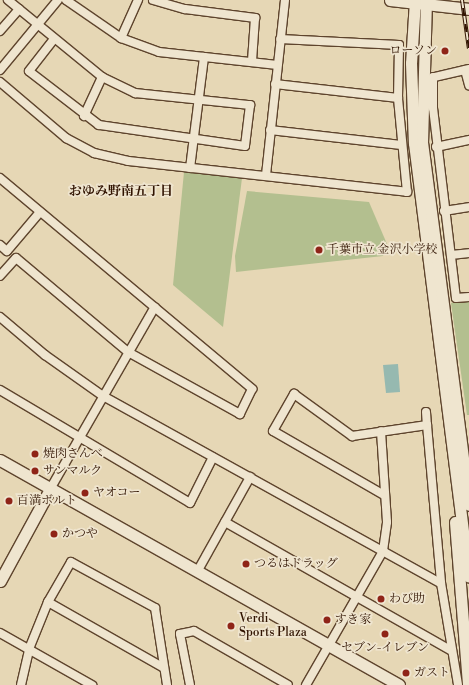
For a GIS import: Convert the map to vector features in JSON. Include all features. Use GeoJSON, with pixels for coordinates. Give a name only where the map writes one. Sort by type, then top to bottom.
{"type":"FeatureCollection","features":[{"type":"Feature","properties":{"kind":"street"},"geometry":{"type":"LineString","coordinates":[[8,0],[37,24],[53,40],[102,77],[135,93],[250,105],[246,146],[113,129],[84,116],[30,71],[53,40]]}},
{"type":"Feature","properties":{"kind":"street"},"geometry":{"type":"LineString","coordinates":[[0,70],[58,0]]}},
{"type":"Feature","properties":{"kind":"street"},"geometry":{"type":"LineString","coordinates":[[66,0],[121,38],[159,52],[252,61],[277,65]]}},
{"type":"Feature","properties":{"kind":"street"},"geometry":{"type":"LineString","coordinates":[[121,38],[138,0]]}},
{"type":"Feature","properties":{"kind":"street"},"geometry":{"type":"LineString","coordinates":[[153,0],[185,9],[255,18],[252,61]]}},
{"type":"Feature","properties":{"kind":"street"},"geometry":{"type":"LineString","coordinates":[[266,175],[285,0]]}},
{"type":"Feature","properties":{"kind":"street"},"geometry":{"type":"LineString","coordinates":[[390,0],[421,2],[469,9]]}},
{"type":"Feature","properties":{"kind":"street"},"geometry":{"type":"LineString","coordinates":[[421,2],[422,142],[463,473],[469,505]]}},
{"type":"Feature","properties":{"kind":"street"},"geometry":{"type":"LineString","coordinates":[[0,31],[19,9]]}},
{"type":"Feature","properties":{"kind":"street"},"geometry":{"type":"LineString","coordinates":[[0,82],[66,138],[94,153],[190,168],[266,175],[407,192],[401,145],[398,98],[399,45],[280,39]]}},
{"type":"Feature","properties":{"kind":"street"},"geometry":{"type":"LineString","coordinates":[[190,168],[204,57]]}},
{"type":"Feature","properties":{"kind":"street"},"geometry":{"type":"LineString","coordinates":[[469,85],[467,70],[433,77],[436,147],[456,298],[469,297]]}},
{"type":"Feature","properties":{"kind":"street"},"geometry":{"type":"LineString","coordinates":[[84,116],[102,77]]}},
{"type":"Feature","properties":{"kind":"street"},"geometry":{"type":"LineString","coordinates":[[275,84],[398,98]]}},
{"type":"Feature","properties":{"kind":"street"},"geometry":{"type":"LineString","coordinates":[[270,130],[401,145]]}},
{"type":"Feature","properties":{"kind":"street"},"geometry":{"type":"LineString","coordinates":[[436,147],[469,140]]}},
{"type":"Feature","properties":{"kind":"street"},"geometry":{"type":"LineString","coordinates":[[0,178],[252,389],[240,414],[128,352],[16,258],[0,276]]}},
{"type":"Feature","properties":{"kind":"street"},"geometry":{"type":"LineString","coordinates":[[444,211],[469,207]]}},
{"type":"Feature","properties":{"kind":"street"},"geometry":{"type":"LineString","coordinates":[[0,245],[7,251],[40,212]]}},
{"type":"Feature","properties":{"kind":"street"},"geometry":{"type":"LineString","coordinates":[[451,255],[469,253]]}},
{"type":"Feature","properties":{"kind":"street"},"geometry":{"type":"LineString","coordinates":[[0,581],[49,491],[155,307]]}},
{"type":"Feature","properties":{"kind":"street"},"geometry":{"type":"LineString","coordinates":[[0,317],[45,355],[103,396],[441,583]]}},
{"type":"Feature","properties":{"kind":"street"},"geometry":{"type":"LineString","coordinates":[[0,390],[78,440],[190,502],[213,457]]}},
{"type":"Feature","properties":{"kind":"street"},"geometry":{"type":"LineString","coordinates":[[384,495],[273,431],[294,394],[352,436],[428,425]]}},
{"type":"Feature","properties":{"kind":"street"},"geometry":{"type":"LineString","coordinates":[[426,412],[441,583],[450,650],[458,685]]}},
{"type":"Feature","properties":{"kind":"street"},"geometry":{"type":"LineString","coordinates":[[306,685],[383,551],[387,522],[384,495],[381,431]]}},
{"type":"Feature","properties":{"kind":"street"},"geometry":{"type":"LineString","coordinates":[[0,460],[49,491],[399,685]]}},
{"type":"Feature","properties":{"kind":"street"},"geometry":{"type":"LineString","coordinates":[[463,473],[469,577]]}},
{"type":"Feature","properties":{"kind":"street"},"geometry":{"type":"LineString","coordinates":[[463,473],[453,486],[468,685]]}},
{"type":"Feature","properties":{"kind":"street"},"geometry":{"type":"LineString","coordinates":[[197,572],[250,477]]}},
{"type":"Feature","properties":{"kind":"street"},"geometry":{"type":"LineString","coordinates":[[224,522],[450,650]]}},
{"type":"Feature","properties":{"kind":"street"},"geometry":{"type":"LineString","coordinates":[[21,685],[28,649],[48,602],[71,562],[155,608],[167,685]]}},
{"type":"Feature","properties":{"kind":"street"},"geometry":{"type":"LineString","coordinates":[[48,602],[164,668]]}},
{"type":"Feature","properties":{"kind":"street"},"geometry":{"type":"LineString","coordinates":[[190,685],[180,634],[194,631],[288,685]]}},
{"type":"Feature","properties":{"kind":"street"},"geometry":{"type":"LineString","coordinates":[[0,633],[92,685]]}},
{"type":"Feature","properties":{"kind":"green space"},"geometry":{"type":"Polygon","coordinates":[[[184,172],[242,178],[223,327],[173,285],[184,172]]]}},
{"type":"Feature","properties":{"kind":"green space"},"geometry":{"type":"Polygon","coordinates":[[[247,191],[369,202],[387,244],[383,256],[236,272],[235,256],[247,191]]]}},
{"type":"Feature","properties":{"kind":"green space"},"geometry":{"type":"Polygon","coordinates":[[[469,299],[469,415],[467,415],[451,303],[469,299]]]}},
{"type":"Feature","properties":{"kind":"water"},"geometry":{"type":"Polygon","coordinates":[[[398,364],[400,392],[386,393],[383,365],[398,364]]]}},
{"type":"Feature","properties":{"kind":"railway"},"geometry":{"type":"LineString","coordinates":[[462,0],[469,49]]}},
{"type":"Feature","properties":{"kind":"place","name":"ローソン"},"geometry":{"type":"Point","coordinates":[445,51]}},
{"type":"Feature","properties":{"kind":"place","name":"千葉市立 金沢小学校"},"geometry":{"type":"Point","coordinates":[319,250]}},
{"type":"Feature","properties":{"kind":"place","name":"焼肉さんべ"},"geometry":{"type":"Point","coordinates":[35,454]}},
{"type":"Feature","properties":{"kind":"place","name":"サンマルク"},"geometry":{"type":"Point","coordinates":[35,471]}},
{"type":"Feature","properties":{"kind":"place","name":"ヤオコー"},"geometry":{"type":"Point","coordinates":[85,493]}},
{"type":"Feature","properties":{"kind":"place","name":"百満ボルト"},"geometry":{"type":"Point","coordinates":[9,501]}},
{"type":"Feature","properties":{"kind":"place","name":"かつや"},"geometry":{"type":"Point","coordinates":[54,534]}},
{"type":"Feature","properties":{"kind":"place","name":"つるはドラッグ"},"geometry":{"type":"Point","coordinates":[246,564]}},
{"type":"Feature","properties":{"kind":"place","name":"わび助"},"geometry":{"type":"Point","coordinates":[381,599]}},
{"type":"Feature","properties":{"kind":"place","name":"すき家"},"geometry":{"type":"Point","coordinates":[327,620]}},
{"type":"Feature","properties":{"kind":"place","name":"Verdi Sports Plaza"},"geometry":{"type":"Point","coordinates":[231,626]}},
{"type":"Feature","properties":{"kind":"place","name":"セブン-イレブン"},"geometry":{"type":"Point","coordinates":[385,634]}},
{"type":"Feature","properties":{"kind":"place","name":"ガスト"},"geometry":{"type":"Point","coordinates":[406,673]}},
{"type":"Feature","properties":{"kind":"district","name":"おゆみ野南五丁目"},"geometry":{"type":"Point","coordinates":[121,191]}}]}
